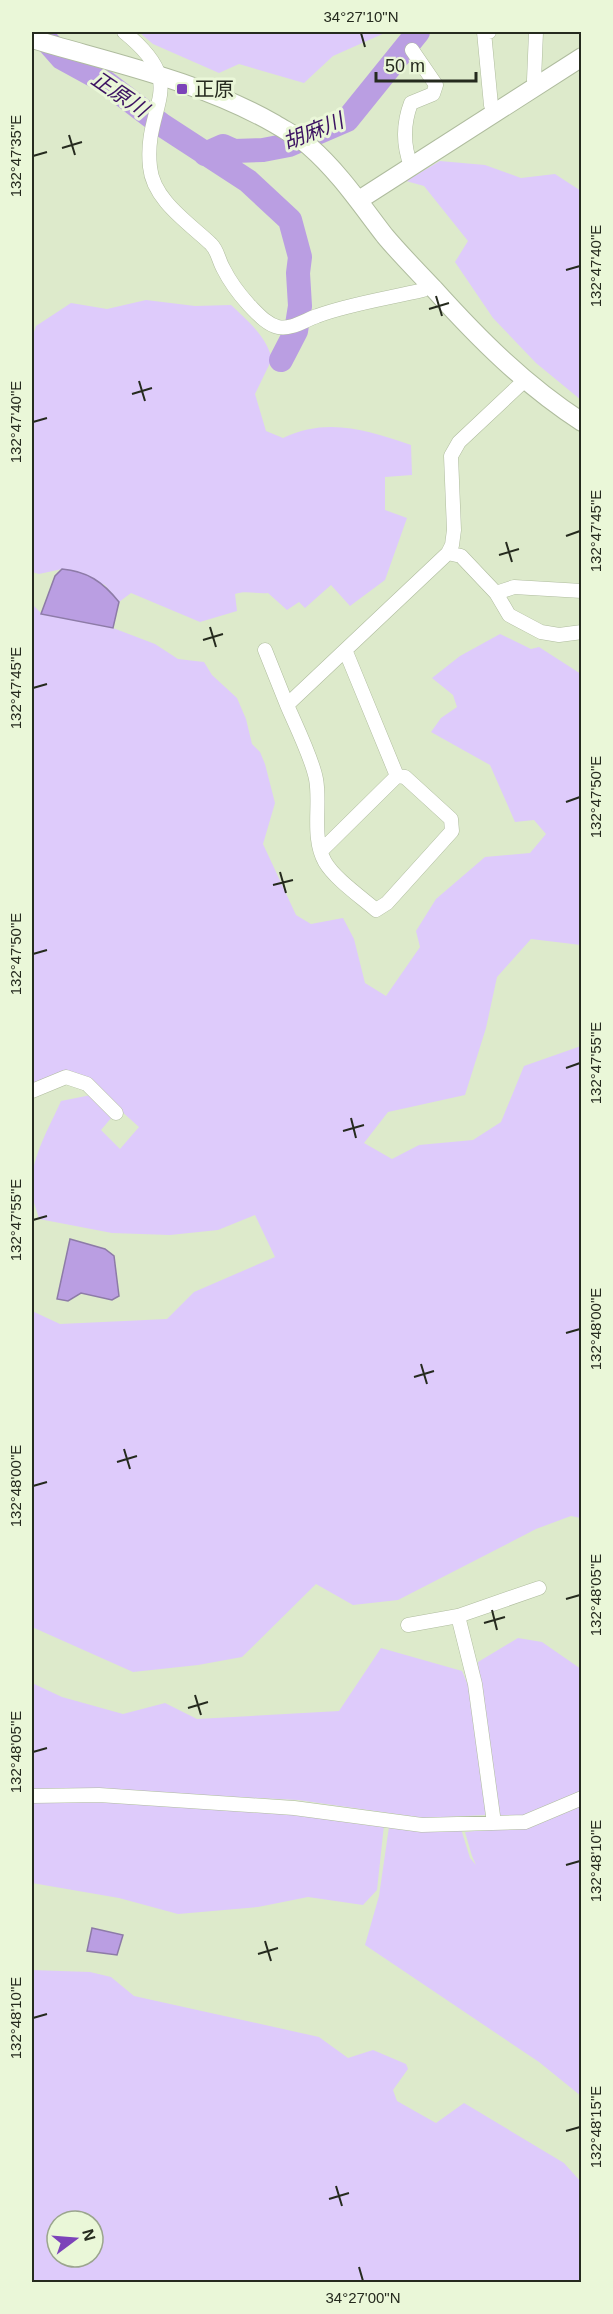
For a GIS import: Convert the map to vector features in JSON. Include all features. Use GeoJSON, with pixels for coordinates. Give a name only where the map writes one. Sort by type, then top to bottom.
{"type":"FeatureCollection","features":[{"type":"Feature","properties":{"kind":"street"},"geometry":{"type":"LineString","coordinates":[[124,32],[152,59],[160,77],[162,92],[150,148],[150,169],[155,186],[163,199],[216,249],[222,267],[237,291],[262,318],[278,327],[290,327],[318,315],[423,290],[429,284]]}},
{"type":"Feature","properties":{"kind":"street"},"geometry":{"type":"LineString","coordinates":[[489,32],[484,32],[491,105],[495,113]]}},
{"type":"Feature","properties":{"kind":"street"},"geometry":{"type":"LineString","coordinates":[[536,32],[534,81],[536,86]]}},
{"type":"Feature","properties":{"kind":"street"},"geometry":{"type":"LineString","coordinates":[[32,39],[236,102],[292,134],[309,146],[359,200],[386,236],[475,334],[546,399],[582,422]]}},
{"type":"Feature","properties":{"kind":"street"},"geometry":{"type":"LineString","coordinates":[[411,166],[405,150],[406,116],[411,103],[433,94],[436,85],[412,50]]}},
{"type":"Feature","properties":{"kind":"street"},"geometry":{"type":"LineString","coordinates":[[359,200],[582,57]]}},
{"type":"Feature","properties":{"kind":"street"},"geometry":{"type":"LineString","coordinates":[[288,705],[447,553],[452,545],[453,530],[452,456],[459,442],[525,380]]}},
{"type":"Feature","properties":{"kind":"street"},"geometry":{"type":"LineString","coordinates":[[447,553],[461,556],[496,594],[509,615],[541,632],[559,635],[582,632]]}},
{"type":"Feature","properties":{"kind":"street"},"geometry":{"type":"LineString","coordinates":[[496,594],[514,587],[582,591]]}},
{"type":"Feature","properties":{"kind":"street"},"geometry":{"type":"LineString","coordinates":[[265,650],[316,780],[316,818],[325,862],[376,910],[387,903],[452,831],[451,819],[405,777],[397,776]]}},
{"type":"Feature","properties":{"kind":"street"},"geometry":{"type":"LineString","coordinates":[[346,652],[397,776]]}},
{"type":"Feature","properties":{"kind":"street"},"geometry":{"type":"LineString","coordinates":[[321,851],[397,776]]}},
{"type":"Feature","properties":{"kind":"street"},"geometry":{"type":"LineString","coordinates":[[32,1091],[66,1077],[87,1084],[116,1113]]}},
{"type":"Feature","properties":{"kind":"street"},"geometry":{"type":"LineString","coordinates":[[408,1625],[458,1616],[539,1588]]}},
{"type":"Feature","properties":{"kind":"street"},"geometry":{"type":"LineString","coordinates":[[458,1616],[475,1684],[494,1824]]}},
{"type":"Feature","properties":{"kind":"street"},"geometry":{"type":"LineString","coordinates":[[32,1796],[99,1795],[294,1808],[422,1825],[525,1822],[582,1798]]}},
{"type":"Feature","properties":{"kind":"shaded area"},"geometry":{"type":"Polygon","coordinates":[[[139,32],[387,32],[333,56],[304,83],[239,64],[219,73],[153,44],[139,32]]]}},
{"type":"Feature","properties":{"kind":"shaded area"},"geometry":{"type":"Polygon","coordinates":[[[440,161],[485,165],[521,178],[555,174],[581,191],[581,400],[536,363],[493,318],[455,262],[468,241],[424,186],[406,181],[440,161]]]}},
{"type":"Feature","properties":{"kind":"shaded area"},"geometry":{"type":"Polygon","coordinates":[[[146,300],[195,306],[231,305],[250,323],[261,336],[272,359],[255,394],[266,431],[283,438],[315,428],[347,428],[411,445],[412,475],[385,477],[385,510],[407,518],[385,580],[350,606],[331,585],[305,608],[299,602],[287,610],[268,593],[239,593],[235,594],[237,611],[200,622],[131,593],[119,602],[105,585],[62,569],[39,574],[32,572],[32,338],[36,326],[71,303],[107,309],[146,300]]]}},
{"type":"Feature","properties":{"kind":"shaded area"},"geometry":{"type":"Polygon","coordinates":[[[62,569],[87,575],[101,583],[113,595],[119,602],[113,628],[41,614],[55,576],[62,569]]]}},
{"type":"Feature","properties":{"kind":"shaded area"},"geometry":{"type":"Polygon","coordinates":[[[32,604],[42,614],[113,628],[155,644],[178,659],[204,662],[212,675],[237,698],[246,719],[252,744],[260,752],[265,764],[275,803],[263,844],[296,915],[311,924],[343,918],[354,939],[365,983],[386,996],[420,947],[416,931],[436,899],[485,857],[530,853],[546,834],[534,820],[515,822],[490,765],[431,732],[441,718],[457,707],[453,695],[432,678],[460,656],[500,634],[531,649],[539,647],[581,674],[581,945],[531,939],[497,977],[486,1028],[465,1095],[388,1112],[364,1143],[392,1159],[419,1145],[473,1140],[501,1122],[524,1066],[581,1046],[581,1518],[571,1516],[536,1529],[398,1600],[353,1605],[316,1584],[242,1657],[198,1665],[133,1672],[32,1627],[32,1311],[60,1324],[167,1319],[194,1292],[275,1257],[255,1215],[218,1230],[170,1235],[112,1233],[39,1219],[32,1194],[34,1168],[41,1145],[61,1101],[91,1095],[112,1117],[101,1130],[120,1149],[139,1127],[89,1082],[32,1085],[32,604]]]}},
{"type":"Feature","properties":{"kind":"shaded area"},"geometry":{"type":"Polygon","coordinates":[[[70,1239],[105,1249],[114,1256],[119,1296],[112,1300],[81,1293],[68,1301],[57,1299],[70,1239]]]}},
{"type":"Feature","properties":{"kind":"shaded area"},"geometry":{"type":"Polygon","coordinates":[[[518,1638],[542,1642],[581,1669],[581,1793],[532,1813],[500,1816],[494,1799],[478,1662],[518,1638]]]}},
{"type":"Feature","properties":{"kind":"shaded area"},"geometry":{"type":"Polygon","coordinates":[[[381,1648],[462,1671],[474,1699],[486,1815],[424,1818],[298,1800],[98,1790],[32,1790],[32,1683],[62,1697],[123,1714],[165,1703],[197,1719],[339,1711],[381,1648]]]}},
{"type":"Feature","properties":{"kind":"shaded area"},"geometry":{"type":"Polygon","coordinates":[[[100,1799],[295,1812],[384,1825],[377,1890],[363,1905],[308,1897],[258,1907],[178,1914],[119,1898],[32,1883],[32,1803],[100,1799]]]}},
{"type":"Feature","properties":{"kind":"shaded area"},"geometry":{"type":"Polygon","coordinates":[[[581,1803],[581,2096],[539,2062],[365,1945],[379,1896],[390,1820],[461,1829],[470,1858],[476,1865],[465,1832],[528,1826],[581,1803]]]}},
{"type":"Feature","properties":{"kind":"shaded area"},"geometry":{"type":"Polygon","coordinates":[[[92,1928],[123,1935],[117,1955],[87,1951],[92,1928]]]}},
{"type":"Feature","properties":{"kind":"shaded area"},"geometry":{"type":"Polygon","coordinates":[[[32,1970],[90,1972],[111,1977],[134,1996],[319,2037],[348,2058],[373,2050],[406,2064],[408,2069],[393,2090],[397,2101],[436,2123],[464,2103],[564,2163],[581,2182],[581,2282],[32,2282],[32,1970]]]}},
{"type":"Feature","properties":{"kind":"waterway","name":"胡麻川"},"geometry":{"type":"LineString","coordinates":[[205,154],[223,146],[234,151],[263,150],[289,145],[347,120],[418,32]]}},
{"type":"Feature","properties":{"kind":"waterway","name":"正原川"},"geometry":{"type":"LineString","coordinates":[[40,33],[62,58],[104,81],[162,125],[248,181],[290,220],[300,257],[298,273],[300,306],[296,331],[281,360]]}},
{"type":"Feature","properties":{"kind":"place","name":"正原"},"geometry":{"type":"Point","coordinates":[182,89]}}]}
